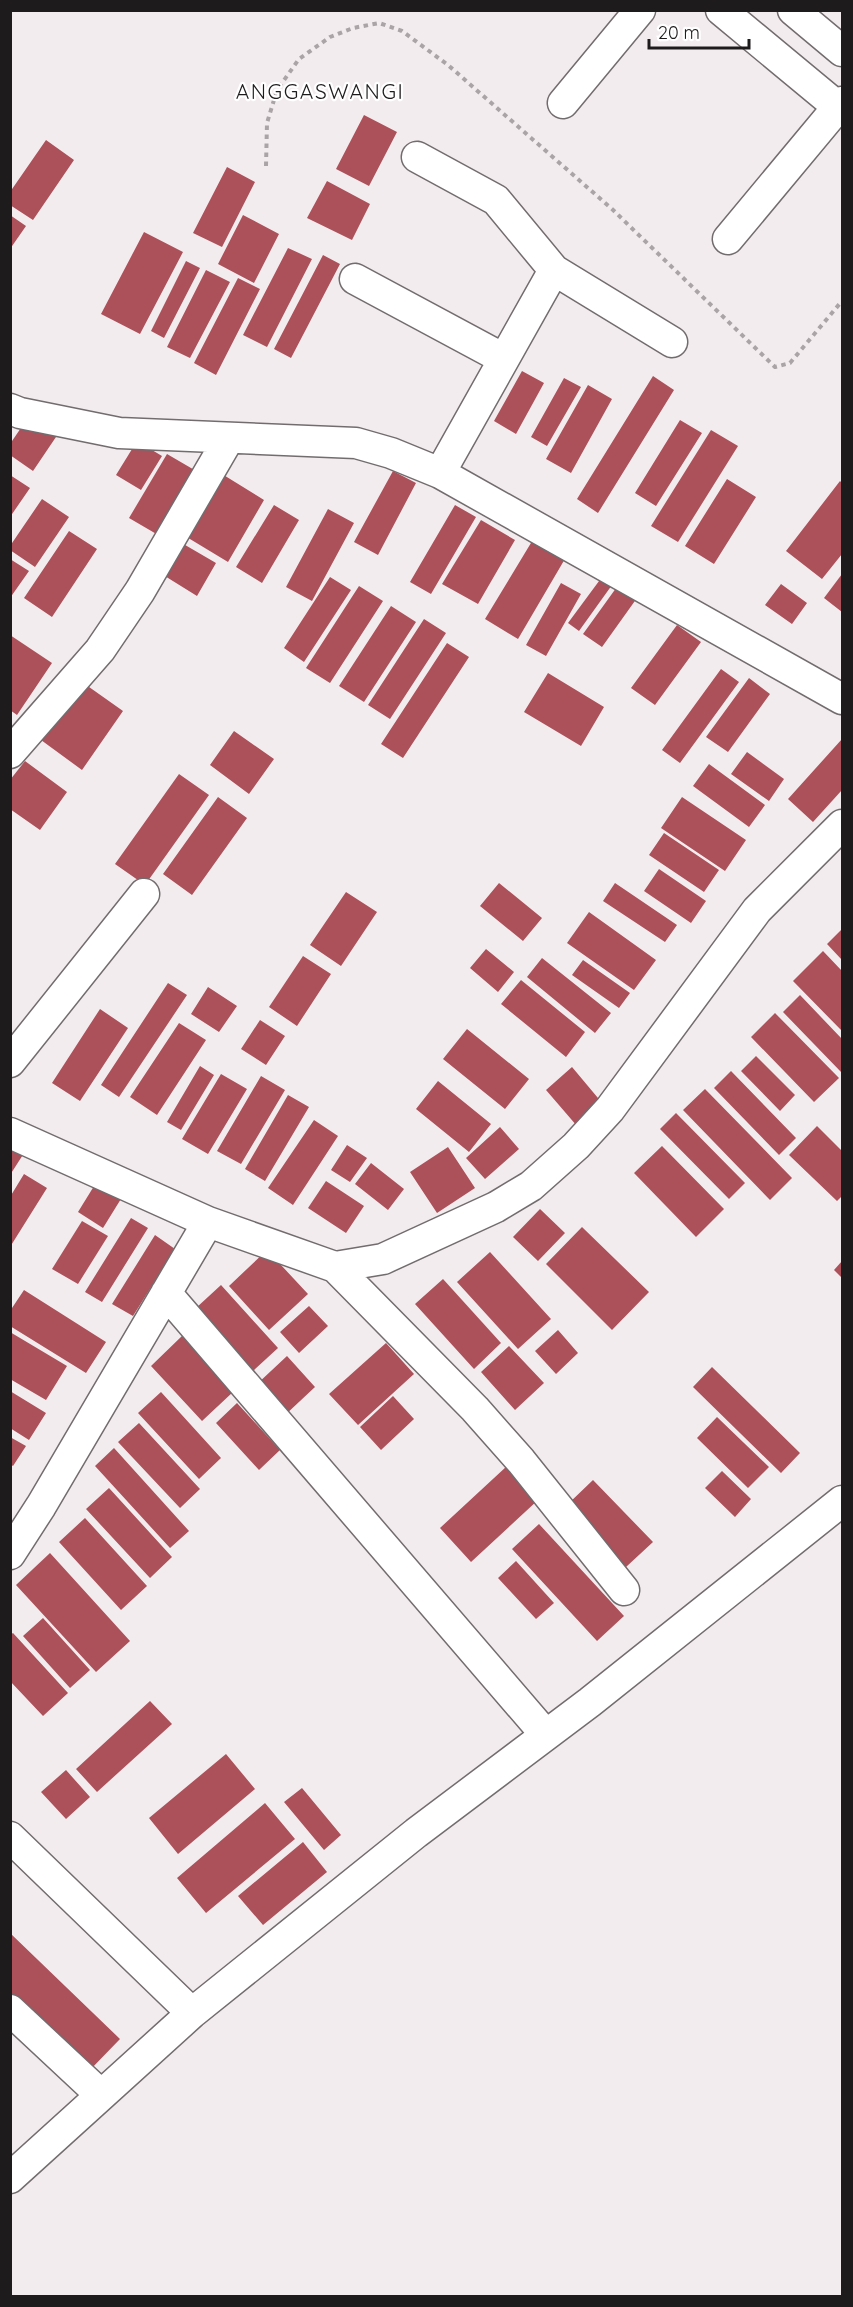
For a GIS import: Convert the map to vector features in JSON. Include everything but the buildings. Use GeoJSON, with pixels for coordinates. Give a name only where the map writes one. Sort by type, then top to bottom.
{"type":"FeatureCollection","features":[{"type":"Feature","properties":{"kind":"street"},"geometry":{"type":"LineString","coordinates":[[563,103],[640,10]]}},
{"type":"Feature","properties":{"kind":"street"},"geometry":{"type":"LineString","coordinates":[[721,10],[840,104],[728,239]]}},
{"type":"Feature","properties":{"kind":"street"},"geometry":{"type":"LineString","coordinates":[[793,10],[843,51]]}},
{"type":"Feature","properties":{"kind":"street"},"geometry":{"type":"LineString","coordinates":[[417,157],[496,200],[554,270],[672,342]]}},
{"type":"Feature","properties":{"kind":"street"},"geometry":{"type":"LineString","coordinates":[[440,473],[554,270]]}},
{"type":"Feature","properties":{"kind":"street"},"geometry":{"type":"LineString","coordinates":[[355,279],[504,358]]}},
{"type":"Feature","properties":{"kind":"street"},"geometry":{"type":"LineString","coordinates":[[14,416],[119,433],[356,443],[391,453],[440,473],[843,699]]}},
{"type":"Feature","properties":{"kind":"street"},"geometry":{"type":"LineString","coordinates":[[10,753],[99,650],[140,591],[229,438]]}},
{"type":"Feature","properties":{"kind":"street"},"geometry":{"type":"LineString","coordinates":[[335,1267],[383,1259],[496,1208],[531,1186],[576,1146],[610,1109],[757,910],[843,825]]}},
{"type":"Feature","properties":{"kind":"street"},"geometry":{"type":"LineString","coordinates":[[10,1062],[144,894]]}},
{"type":"Feature","properties":{"kind":"street"},"geometry":{"type":"LineString","coordinates":[[10,1132],[207,1222],[335,1267],[419,1349],[483,1418],[521,1461],[624,1590]]}},
{"type":"Feature","properties":{"kind":"street"},"geometry":{"type":"LineString","coordinates":[[10,1554],[207,1222]]}},
{"type":"Feature","properties":{"kind":"street"},"geometry":{"type":"LineString","coordinates":[[166,1293],[546,1735]]}},
{"type":"Feature","properties":{"kind":"street"},"geometry":{"type":"LineString","coordinates":[[10,2178],[101,2095],[185,2006],[546,1735],[843,1501]]}},
{"type":"Feature","properties":{"kind":"street"},"geometry":{"type":"LineString","coordinates":[[10,1837],[185,2006]]}},
{"type":"Feature","properties":{"kind":"street"},"geometry":{"type":"LineString","coordinates":[[10,2010],[101,2095]]}},
{"type":"Feature","properties":{"kind":"path"},"geometry":{"type":"LineString","coordinates":[[266,166],[267,123],[277,90],[299,59],[330,37],[379,23],[402,31],[457,73],[612,209],[775,367],[790,363],[843,301]]}},
{"type":"Feature","properties":{"kind":"district","name":"ANGGASWANGI"},"geometry":{"type":"Point","coordinates":[320,91]}}]}
